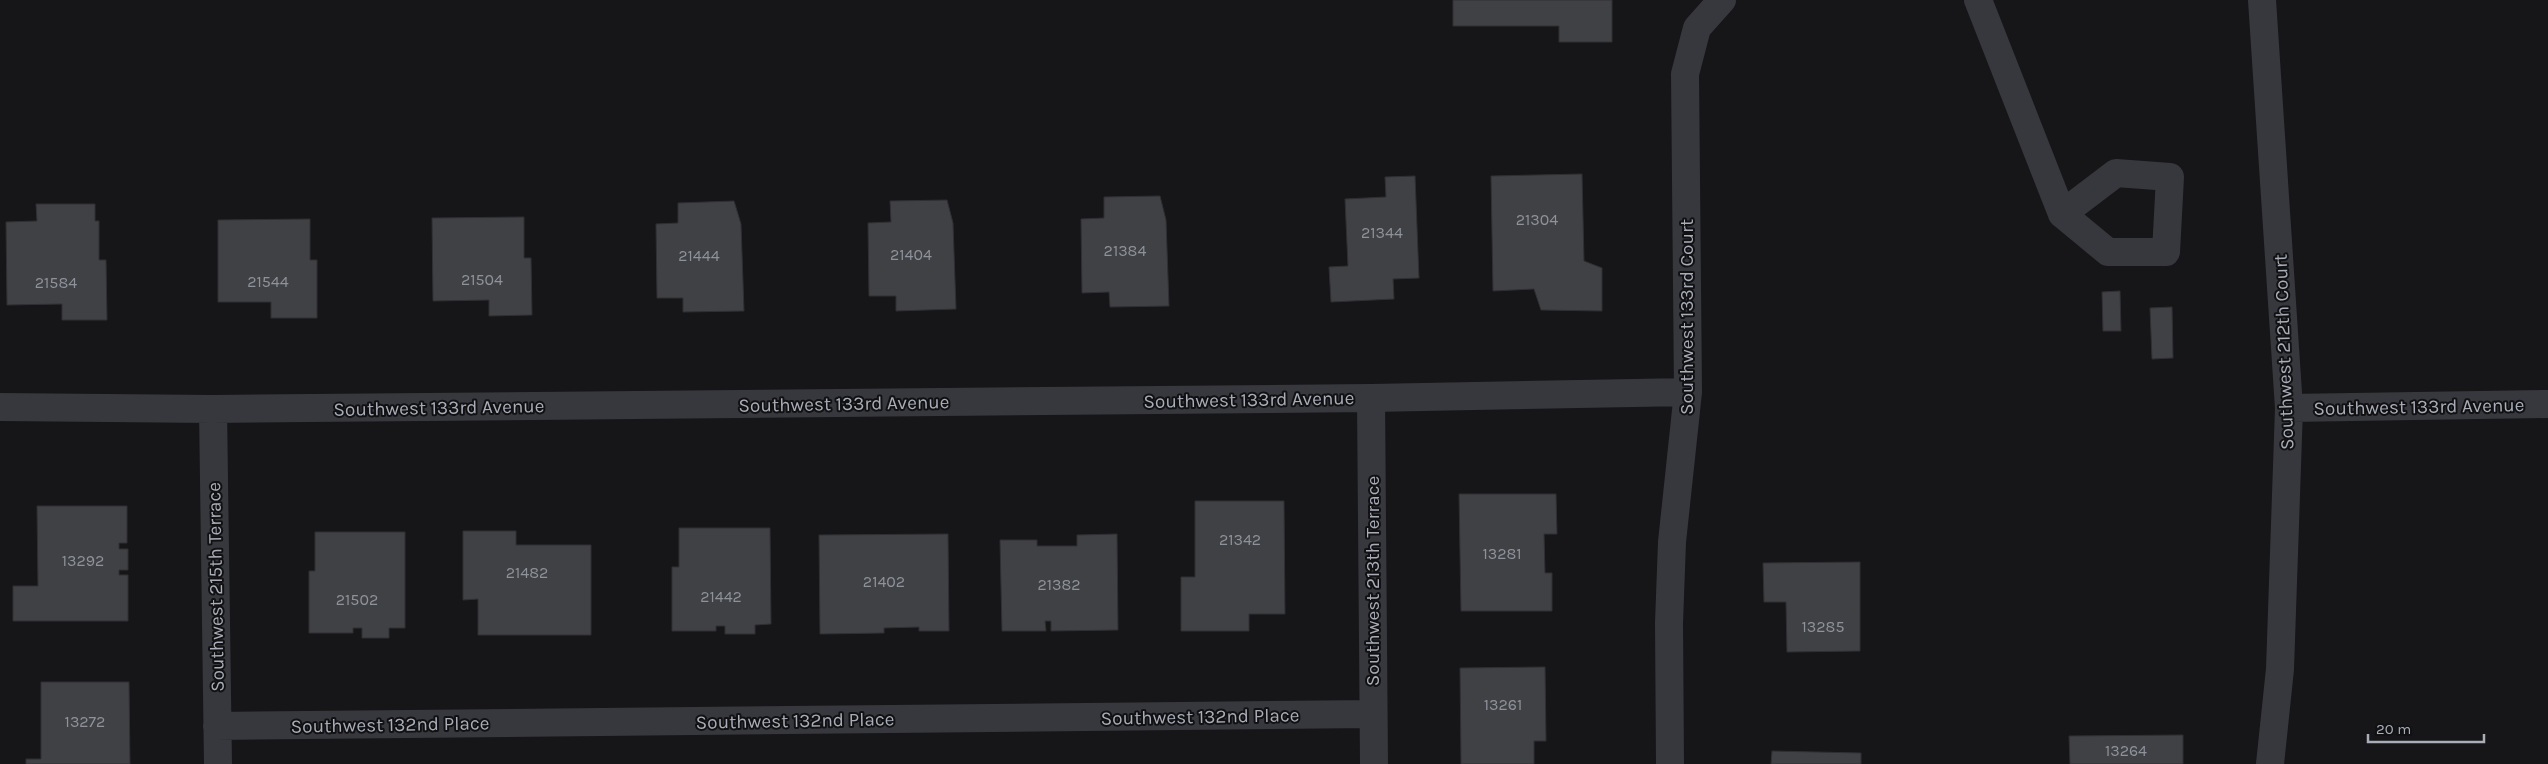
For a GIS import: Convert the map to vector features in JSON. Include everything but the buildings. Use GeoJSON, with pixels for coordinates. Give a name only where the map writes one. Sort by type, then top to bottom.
{"type":"FeatureCollection","features":[{"type":"Feature","properties":{"kind":"street","name":"Southwest 133rd Court"},"geometry":{"type":"LineString","coordinates":[[1670,764],[1669,623],[1672,542],[1688,392],[1685,74],[1698,28],[1722,0]]}},
{"type":"Feature","properties":{"kind":"street"},"geometry":{"type":"LineString","coordinates":[[1978,0],[2062,214]]}},
{"type":"Feature","properties":{"kind":"street","name":"Southwest 212th Court"},"geometry":{"type":"LineString","coordinates":[[2262,0],[2289,408],[2280,669],[2270,764]]}},
{"type":"Feature","properties":{"kind":"street","name":"Southwest 133rd Avenue"},"geometry":{"type":"LineString","coordinates":[[0,407],[213,409],[1371,398],[1688,392]]}},
{"type":"Feature","properties":{"kind":"street","name":"Southwest 213th Terrace"},"geometry":{"type":"LineString","coordinates":[[1371,398],[1374,764]]}},
{"type":"Feature","properties":{"kind":"street","name":"Southwest 133rd Avenue"},"geometry":{"type":"LineString","coordinates":[[2289,408],[2548,404]]}},
{"type":"Feature","properties":{"kind":"street","name":"Southwest 215th Terrace"},"geometry":{"type":"LineString","coordinates":[[213,409],[218,764]]}},
{"type":"Feature","properties":{"kind":"street","name":"Southwest 132nd Place"},"geometry":{"type":"LineString","coordinates":[[217,726],[1374,714]]}}]}
